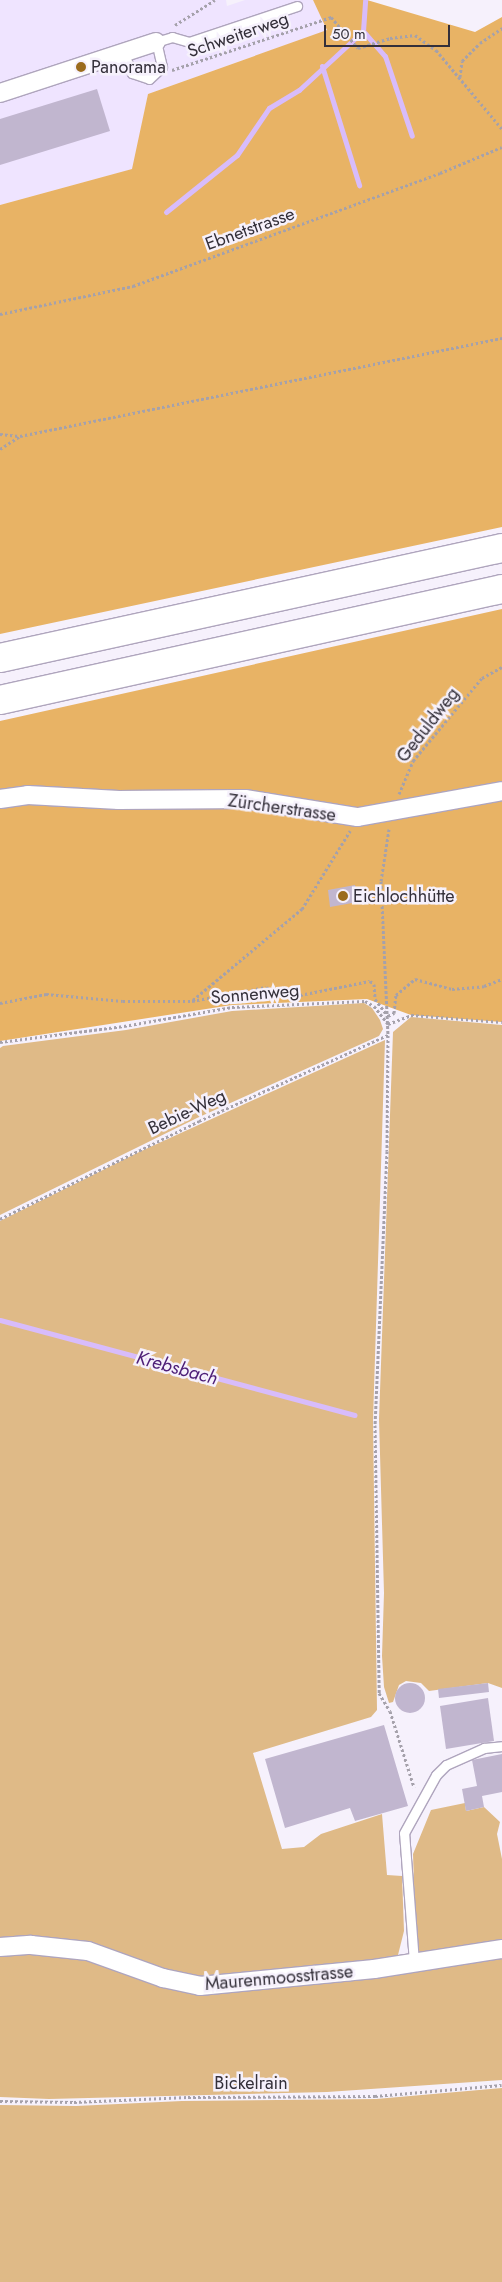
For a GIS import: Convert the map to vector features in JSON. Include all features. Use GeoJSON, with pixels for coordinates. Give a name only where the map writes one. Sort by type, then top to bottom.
{"type":"FeatureCollection","features":[{"type":"Feature","properties":{"kind":"highway"},"geometry":{"type":"LineString","coordinates":[[0,658],[502,548]]}},
{"type":"Feature","properties":{"kind":"highway"},"geometry":{"type":"LineString","coordinates":[[0,700],[502,590]]}},
{"type":"Feature","properties":{"kind":"street"},"geometry":{"type":"LineString","coordinates":[[0,93],[156,42]]}},
{"type":"Feature","properties":{"kind":"street","name":"Zürcherstrasse"},"geometry":{"type":"LineString","coordinates":[[0,799],[28,795],[119,800],[245,799],[358,817],[391,813],[502,791]]}},
{"type":"Feature","properties":{"kind":"street","name":"Maurenmoosstrasse"},"geometry":{"type":"LineString","coordinates":[[0,1947],[31,1945],[88,1951],[163,1978],[200,1986],[374,1969],[502,1949]]}},
{"type":"Feature","properties":{"kind":"lane"},"geometry":{"type":"LineString","coordinates":[[123,52],[137,77],[155,77],[162,67],[156,42],[172,37],[189,42],[297,6]]}},
{"type":"Feature","properties":{"kind":"lane"},"geometry":{"type":"LineString","coordinates":[[414,1962],[404,1833],[436,1775],[446,1765],[484,1748],[502,1746]]}},
{"type":"Feature","properties":{"kind":"path"},"geometry":{"type":"LineString","coordinates":[[172,26],[215,0]]}},
{"type":"Feature","properties":{"kind":"path","name":"Schweiterweg"},"geometry":{"type":"LineString","coordinates":[[162,67],[176,71],[331,17],[358,48],[415,35],[436,50],[460,78]]}},
{"type":"Feature","properties":{"kind":"path"},"geometry":{"type":"LineString","coordinates":[[502,28],[480,43],[462,61],[460,78],[502,129]]}},
{"type":"Feature","properties":{"kind":"path","name":"Ebnetstrasse"},"geometry":{"type":"LineString","coordinates":[[0,314],[133,286],[431,177],[502,147]]}},
{"type":"Feature","properties":{"kind":"path"},"geometry":{"type":"LineString","coordinates":[[0,434],[20,436],[502,338]]}},
{"type":"Feature","properties":{"kind":"path"},"geometry":{"type":"LineString","coordinates":[[0,449],[20,436]]}},
{"type":"Feature","properties":{"kind":"path","name":"Geduldweg"},"geometry":{"type":"LineString","coordinates":[[420,1804],[393,1719],[380,1693],[375,1425],[387,1151],[388,1034],[381,881],[391,813],[413,761],[482,678],[502,667]]}},
{"type":"Feature","properties":{"kind":"path"},"geometry":{"type":"LineString","coordinates":[[192,1001],[302,909],[358,817]]}},
{"type":"Feature","properties":{"kind":"path"},"geometry":{"type":"LineString","coordinates":[[0,1003],[46,994],[123,1001],[192,1001],[266,987],[283,996],[300,996],[370,982],[374,984],[375,999],[388,1016],[394,1013],[396,995],[415,979],[452,989],[484,986],[502,979]]}},
{"type":"Feature","properties":{"kind":"path","name":"Sonnenweg"},"geometry":{"type":"LineString","coordinates":[[0,1042],[124,1026],[232,1007],[365,1001],[374,1006],[388,1024]]}},
{"type":"Feature","properties":{"kind":"path"},"geometry":{"type":"LineString","coordinates":[[388,1024],[411,1015],[502,1022]]}},
{"type":"Feature","properties":{"kind":"path","name":"Bebie-Weg"},"geometry":{"type":"LineString","coordinates":[[0,1219],[199,1121],[388,1034]]}},
{"type":"Feature","properties":{"kind":"path","name":"Bickelrain"},"geometry":{"type":"LineString","coordinates":[[0,2101],[74,2102],[188,2097],[375,2096],[502,2085]]}},
{"type":"Feature","properties":{"kind":"shaded area"},"geometry":{"type":"Polygon","coordinates":[[[0,0],[226,0],[227,6],[245,0],[313,0],[328,30],[148,94],[133,169],[0,205],[0,0]]]}},
{"type":"Feature","properties":{"kind":"shaded area"},"geometry":{"type":"Polygon","coordinates":[[[313,0],[367,0],[475,32],[502,17],[502,527],[0,634],[0,205],[132,169],[148,94],[327,30],[313,0]]]}},
{"type":"Feature","properties":{"kind":"shaded area"},"geometry":{"type":"Polygon","coordinates":[[[502,609],[502,1022],[411,1015],[367,999],[232,1005],[0,1041],[0,721],[502,609]]]}},
{"type":"Feature","properties":{"kind":"shaded area"},"geometry":{"type":"Polygon","coordinates":[[[364,1003],[372,1008],[380,1020],[383,1029],[379,1036],[197,1118],[0,1215],[0,1048],[3,1046],[126,1030],[232,1011],[364,1003]]]}},
{"type":"Feature","properties":{"kind":"shaded area"},"geometry":{"type":"Polygon","coordinates":[[[411,1017],[502,1025],[502,1688],[488,1683],[429,1691],[421,1683],[406,1681],[399,1685],[393,1702],[389,1703],[384,1687],[382,1656],[384,1593],[379,1419],[393,1032],[411,1017]]]}},
{"type":"Feature","properties":{"kind":"shaded area"},"geometry":{"type":"Polygon","coordinates":[[[385,1040],[373,1421],[377,1710],[371,1717],[253,1753],[282,1849],[304,1847],[321,1834],[382,1814],[387,1875],[402,1876],[404,1931],[398,1955],[387,1962],[189,1979],[0,1943],[0,1221],[137,1153],[385,1040]]]}},
{"type":"Feature","properties":{"kind":"shaded area"},"geometry":{"type":"Polygon","coordinates":[[[465,1803],[466,1811],[484,1807],[500,1822],[497,1834],[502,1859],[502,1945],[420,1953],[416,1942],[413,1854],[431,1810],[465,1803]]]}},
{"type":"Feature","properties":{"kind":"shaded area"},"geometry":{"type":"Polygon","coordinates":[[[0,1950],[87,1955],[163,1982],[502,1953],[502,2080],[327,2092],[49,2099],[0,2097],[0,1950]]]}},
{"type":"Feature","properties":{"kind":"shaded area"},"geometry":{"type":"Polygon","coordinates":[[[502,2088],[502,2282],[0,2282],[0,2105],[76,2106],[182,2101],[376,2099],[502,2088]]]}},
{"type":"Feature","properties":{"kind":"building"},"geometry":{"type":"Polygon","coordinates":[[[97,89],[110,131],[0,165],[0,119],[97,89]]]}},
{"type":"Feature","properties":{"kind":"building","name":"Eichlochhütte"},"geometry":{"type":"Polygon","coordinates":[[[355,885],[358,902],[330,907],[328,890],[355,885]]]}},
{"type":"Feature","properties":{"kind":"building"},"geometry":{"type":"Polygon","coordinates":[[[410,1683],[421,1687],[425,1698],[421,1709],[410,1713],[399,1709],[395,1698],[399,1687],[410,1683]]]}},
{"type":"Feature","properties":{"kind":"building"},"geometry":{"type":"Polygon","coordinates":[[[488,1683],[489,1692],[439,1698],[438,1689],[488,1683]]]}},
{"type":"Feature","properties":{"kind":"building"},"geometry":{"type":"Polygon","coordinates":[[[488,1698],[494,1741],[446,1749],[440,1706],[488,1698]]]}},
{"type":"Feature","properties":{"kind":"building"},"geometry":{"type":"Polygon","coordinates":[[[384,1725],[408,1806],[355,1821],[350,1808],[285,1828],[265,1759],[384,1725]]]}},
{"type":"Feature","properties":{"kind":"building"},"geometry":{"type":"Polygon","coordinates":[[[502,1754],[502,1792],[482,1796],[484,1807],[466,1811],[462,1789],[477,1786],[472,1760],[502,1754]]]}},
{"type":"Feature","properties":{"kind":"waterway"},"geometry":{"type":"LineString","coordinates":[[166,212],[237,155],[269,108],[299,90],[363,31],[365,0]]}},
{"type":"Feature","properties":{"kind":"waterway"},"geometry":{"type":"LineString","coordinates":[[363,31],[385,56],[412,136]]}},
{"type":"Feature","properties":{"kind":"waterway"},"geometry":{"type":"LineString","coordinates":[[322,66],[359,185]]}},
{"type":"Feature","properties":{"kind":"waterway","name":"Krebsbach"},"geometry":{"type":"LineString","coordinates":[[0,1320],[354,1415]]}},
{"type":"Feature","properties":{"kind":"place","name":"Panorama"},"geometry":{"type":"Point","coordinates":[81,67]}},
{"type":"Feature","properties":{"kind":"place","name":"Eichlochhütte"},"geometry":{"type":"Point","coordinates":[343,896]}}]}
